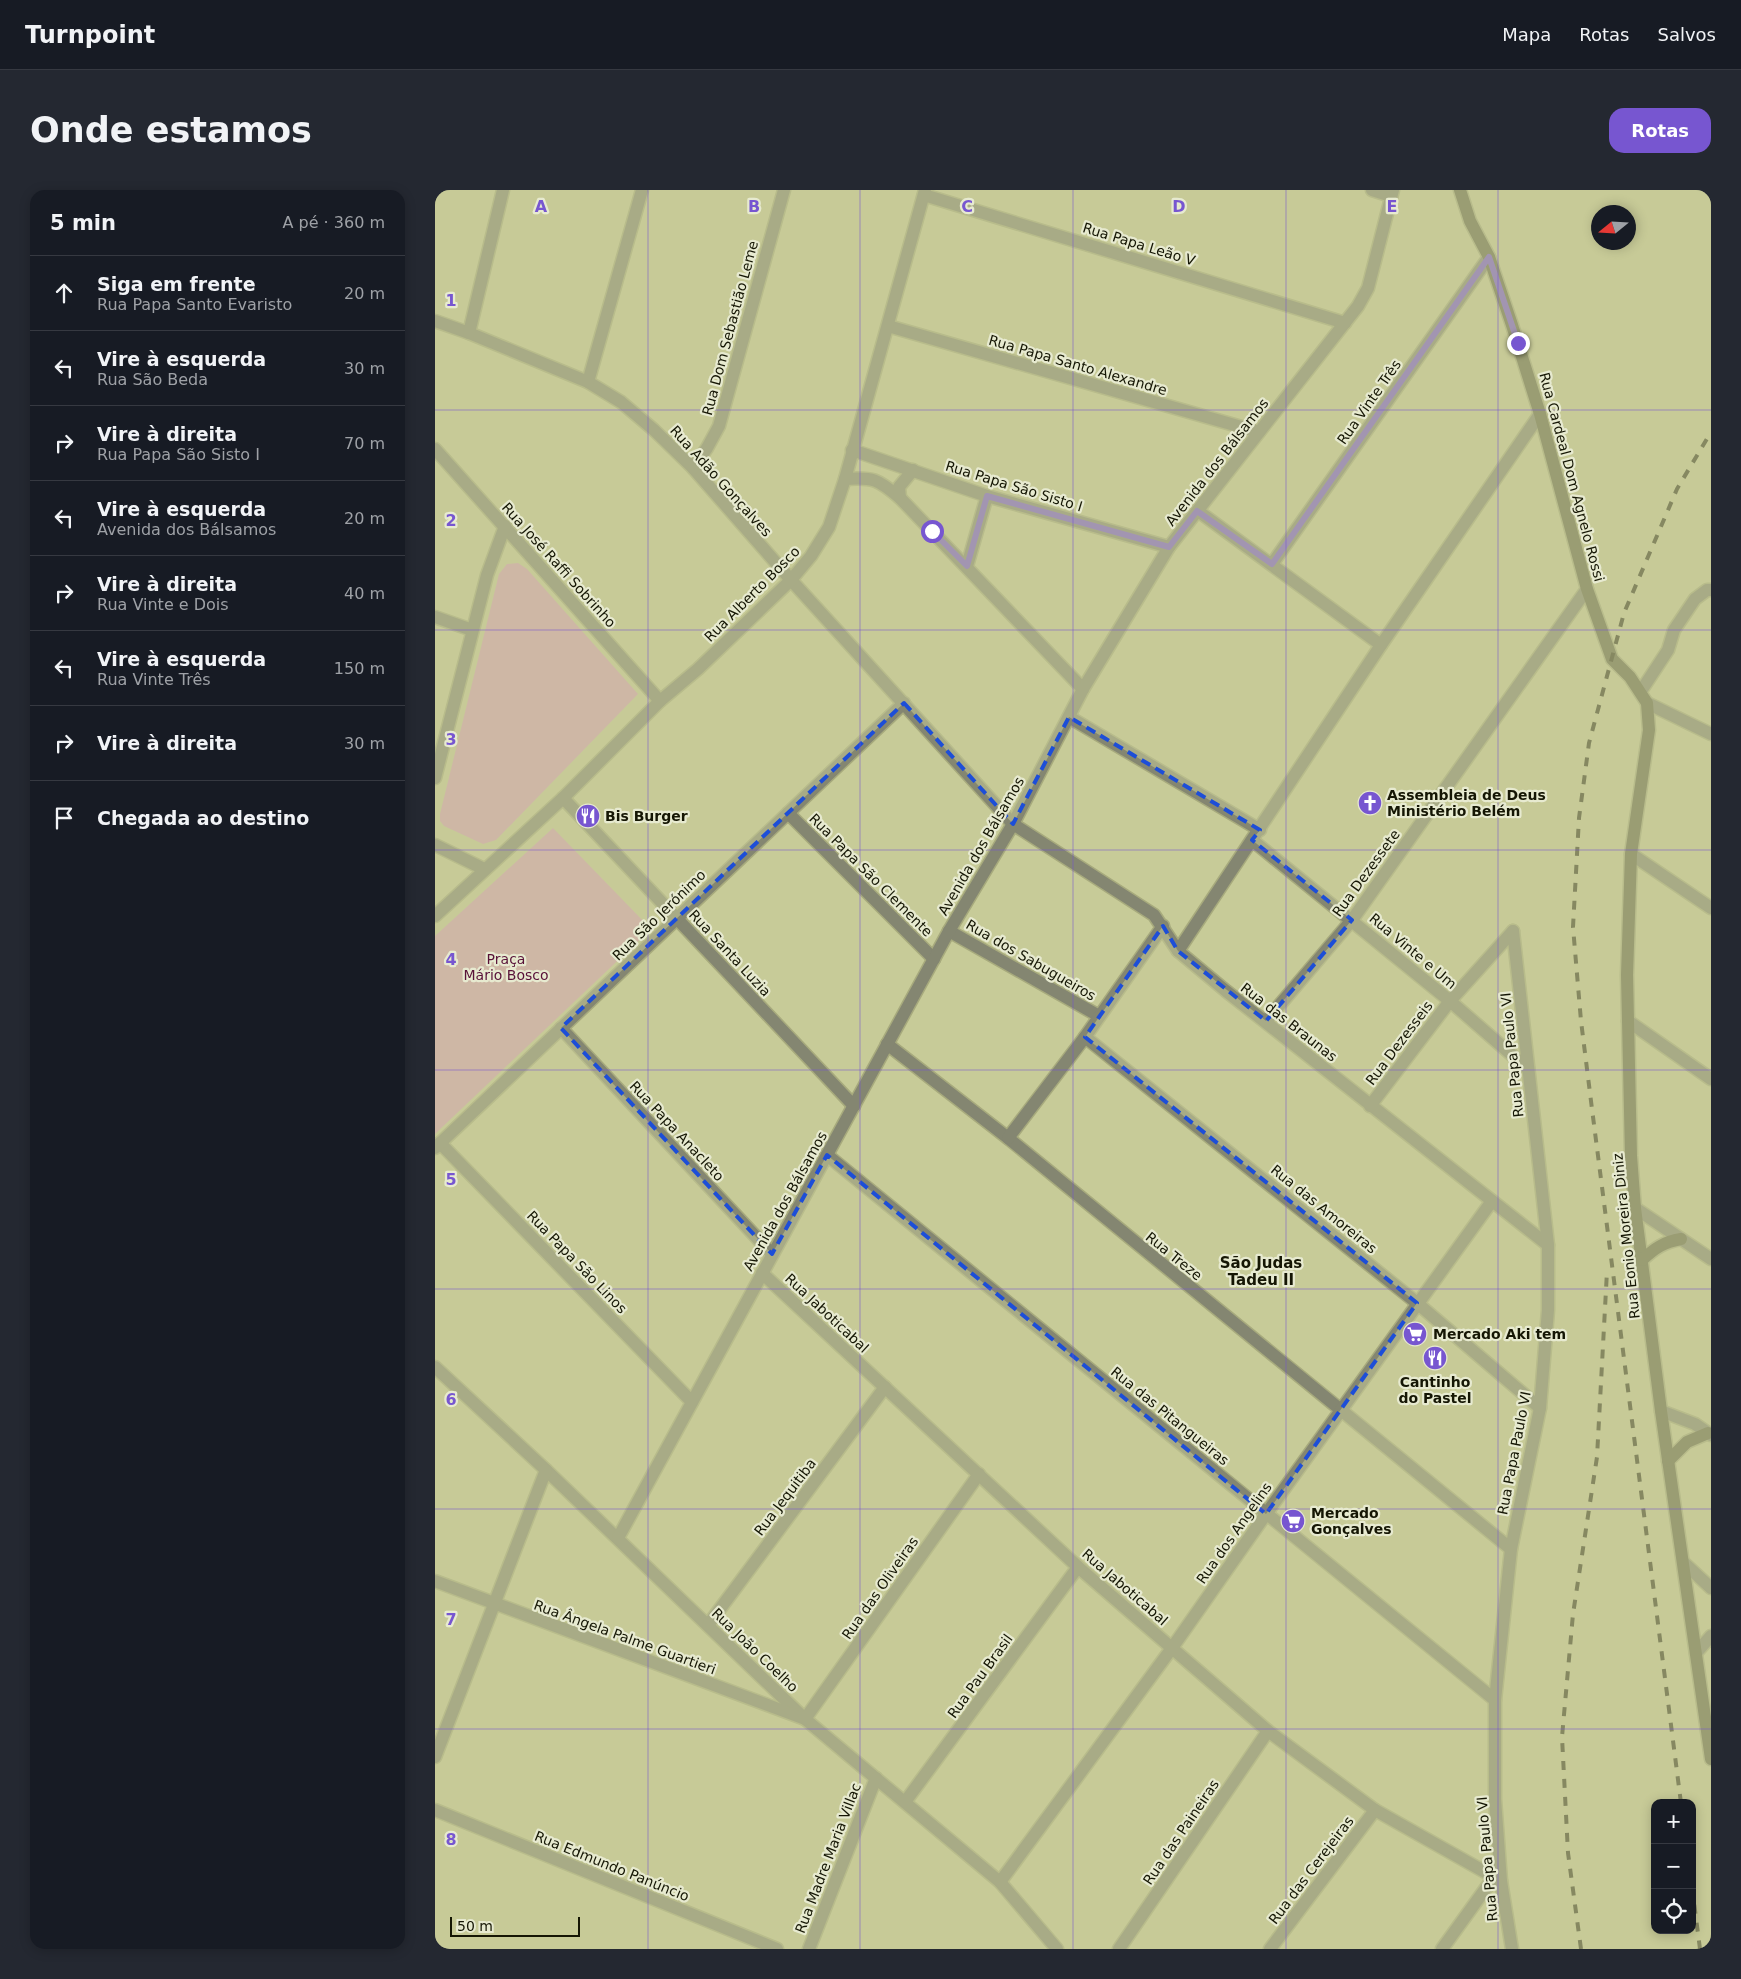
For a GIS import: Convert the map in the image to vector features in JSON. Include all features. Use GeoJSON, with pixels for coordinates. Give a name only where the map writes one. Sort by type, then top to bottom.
{"type":"FeatureCollection","features":[{"type":"Feature","properties":{"kind":"main road","name":"Rua Cardeal Dom Agnelo Rossi"},"geometry":{"type":"LineString","coordinates":[[1460,190],[1470,221],[1489,257],[1540,414],[1587,589],[1611,660]]}},
{"type":"Feature","properties":{"kind":"main road","name":"Rua Eonio Moreira Diniz"},"geometry":{"type":"LineString","coordinates":[[1611,660],[1631,677],[1647,703],[1649,730],[1631,854],[1628,1021],[1631,1156],[1635,1208],[1661,1411],[1711,1759]]}},
{"type":"Feature","properties":{"kind":"main road"},"geometry":{"type":"LineString","coordinates":[[1642,1260],[1655,1248],[1667,1242],[1681,1239]]}},
{"type":"Feature","properties":{"kind":"main road"},"geometry":{"type":"LineString","coordinates":[[1668,1460],[1687,1442],[1709,1434]]}},
{"type":"Feature","properties":{"kind":"street"},"geometry":{"type":"LineString","coordinates":[[469,333],[503,190]]}},
{"type":"Feature","properties":{"kind":"street"},"geometry":{"type":"LineString","coordinates":[[588,382],[642,190]]}},
{"type":"Feature","properties":{"kind":"street","name":"Rua Dom Sebastião Leme"},"geometry":{"type":"LineString","coordinates":[[693,468],[719,426],[784,190]]}},
{"type":"Feature","properties":{"kind":"street"},"geometry":{"type":"LineString","coordinates":[[1372,190],[1392,193]]}},
{"type":"Feature","properties":{"kind":"street","name":"Rua Papa Leão V"},"geometry":{"type":"LineString","coordinates":[[925,193],[1345,323]]}},
{"type":"Feature","properties":{"kind":"street","name":"Rua Alberto Bosco"},"geometry":{"type":"LineString","coordinates":[[435,916],[563,798],[659,701],[698,669],[791,580],[811,556],[829,527],[845,478],[925,193]]}},
{"type":"Feature","properties":{"kind":"street","name":"Avenida dos Bálsamos"},"geometry":{"type":"LineString","coordinates":[[618,1538],[949,930],[1013,824],[1083,689],[1169,547],[1345,323],[1368,288],[1392,193]]}},
{"type":"Feature","properties":{"kind":"street","name":"Rua Vinte Três"},"geometry":{"type":"LineString","coordinates":[[1272,564],[1489,257]]}},
{"type":"Feature","properties":{"kind":"street","name":"Rua Adão Gonçalves"},"geometry":{"type":"LineString","coordinates":[[435,321],[588,382],[621,402],[654,430],[693,468],[791,580],[1013,824]]}},
{"type":"Feature","properties":{"kind":"street","name":"Rua Papa Santo Alexandre"},"geometry":{"type":"LineString","coordinates":[[888,326],[1259,432]]}},
{"type":"Feature","properties":{"kind":"street"},"geometry":{"type":"LineString","coordinates":[[1178,951],[1381,644],[1540,414]]}},
{"type":"Feature","properties":{"kind":"street","name":"Rua José Raffi Sobrinho"},"geometry":{"type":"LineString","coordinates":[[435,449],[659,701]]}},
{"type":"Feature","properties":{"kind":"street","name":"Rua Papa São Sisto I"},"geometry":{"type":"LineString","coordinates":[[852,450],[987,496],[1169,547]]}},
{"type":"Feature","properties":{"kind":"street"},"geometry":{"type":"LineString","coordinates":[[900,498],[899,487],[913,470]]}},
{"type":"Feature","properties":{"kind":"street"},"geometry":{"type":"LineString","coordinates":[[845,478],[873,478],[882,482],[967,566],[1083,689]]}},
{"type":"Feature","properties":{"kind":"street"},"geometry":{"type":"LineString","coordinates":[[967,566],[987,496]]}},
{"type":"Feature","properties":{"kind":"street"},"geometry":{"type":"LineString","coordinates":[[1197,511],[1381,644]]}},
{"type":"Feature","properties":{"kind":"street"},"geometry":{"type":"LineString","coordinates":[[435,778],[487,575],[505,526]]}},
{"type":"Feature","properties":{"kind":"street","name":"Rua Dezessete"},"geometry":{"type":"LineString","coordinates":[[1266,1022],[1352,920],[1587,589]]}},
{"type":"Feature","properties":{"kind":"street"},"geometry":{"type":"LineString","coordinates":[[1641,691],[1668,650],[1674,630],[1695,599],[1707,590],[1711,590]]}},
{"type":"Feature","properties":{"kind":"street"},"geometry":{"type":"LineString","coordinates":[[435,617],[472,630]]}},
{"type":"Feature","properties":{"kind":"street","name":"Rua São Jerónimo"},"geometry":{"type":"LineString","coordinates":[[438,1146],[904,703]]}},
{"type":"Feature","properties":{"kind":"street"},"geometry":{"type":"LineString","coordinates":[[1647,703],[1711,734]]}},
{"type":"Feature","properties":{"kind":"street","name":"Rua Vinte e Um"},"geometry":{"type":"LineString","coordinates":[[1069,717],[1256,835],[1352,920],[1450,1001],[1528,1069]]}},
{"type":"Feature","properties":{"kind":"street","name":"Rua Santa Luzia"},"geometry":{"type":"LineString","coordinates":[[563,798],[854,1106]]}},
{"type":"Feature","properties":{"kind":"street","name":"Rua Papa São Clemente"},"geometry":{"type":"LineString","coordinates":[[788,813],[934,959]]}},
{"type":"Feature","properties":{"kind":"street","name":"Rua das Braunas"},"geometry":{"type":"LineString","coordinates":[[1013,824],[1154,915],[1178,951],[1370,1106],[1548,1244]]}},
{"type":"Feature","properties":{"kind":"street"},"geometry":{"type":"LineString","coordinates":[[435,845],[484,869]]}},
{"type":"Feature","properties":{"kind":"street"},"geometry":{"type":"LineString","coordinates":[[1631,854],[1711,908]]}},
{"type":"Feature","properties":{"kind":"street"},"geometry":{"type":"LineString","coordinates":[[1008,1138],[1085,1036],[1163,926]]}},
{"type":"Feature","properties":{"kind":"street","name":"Rua dos Sabugueiros"},"geometry":{"type":"LineString","coordinates":[[949,930],[1099,1016]]}},
{"type":"Feature","properties":{"kind":"street","name":"Rua Dezesseis"},"geometry":{"type":"LineString","coordinates":[[1370,1106],[1450,1001],[1513,931]]}},
{"type":"Feature","properties":{"kind":"street","name":"Rua Papa Paulo VI"},"geometry":{"type":"LineString","coordinates":[[1512,1949],[1498,1879],[1495,1799],[1495,1700],[1511,1549],[1540,1408],[1548,1310],[1548,1244],[1513,931]]}},
{"type":"Feature","properties":{"kind":"street"},"geometry":{"type":"LineString","coordinates":[[1628,1021],[1711,1079]]}},
{"type":"Feature","properties":{"kind":"street","name":"Rua Papa Anacleto"},"geometry":{"type":"LineString","coordinates":[[561,1028],[772,1254]]}},
{"type":"Feature","properties":{"kind":"street","name":"Rua das Amoreiras"},"geometry":{"type":"LineString","coordinates":[[1085,1036],[1417,1304],[1540,1408]]}},
{"type":"Feature","properties":{"kind":"street","name":"Rua Treze"},"geometry":{"type":"LineString","coordinates":[[887,1044],[1008,1138],[1511,1549]]}},
{"type":"Feature","properties":{"kind":"street","name":"Rua Papa São Linos"},"geometry":{"type":"LineString","coordinates":[[438,1146],[692,1402]]}},
{"type":"Feature","properties":{"kind":"street","name":"Rua das Pitangueiras"},"geometry":{"type":"LineString","coordinates":[[827,1155],[1495,1700]]}},
{"type":"Feature","properties":{"kind":"street","name":"Rua dos Angelins"},"geometry":{"type":"LineString","coordinates":[[1000,1882],[1172,1648],[1265,1514],[1341,1412],[1492,1201]]}},
{"type":"Feature","properties":{"kind":"street"},"geometry":{"type":"LineString","coordinates":[[1635,1208],[1711,1259]]}},
{"type":"Feature","properties":{"kind":"street","name":"Rua Jaboticabal"},"geometry":{"type":"LineString","coordinates":[[762,1273],[1078,1567],[1268,1731],[1375,1810],[1498,1879]]}},
{"type":"Feature","properties":{"kind":"street","name":"Rua João Coelho"},"geometry":{"type":"LineString","coordinates":[[435,1367],[618,1538],[805,1719],[1000,1882],[1057,1949]]}},
{"type":"Feature","properties":{"kind":"street","name":"Rua Jequitiba"},"geometry":{"type":"LineString","coordinates":[[708,1625],[885,1387]]}},
{"type":"Feature","properties":{"kind":"street"},"geometry":{"type":"LineString","coordinates":[[1661,1411],[1695,1424],[1709,1434]]}},
{"type":"Feature","properties":{"kind":"street"},"geometry":{"type":"LineString","coordinates":[[435,1757],[546,1470]]}},
{"type":"Feature","properties":{"kind":"street","name":"Rua das Oliveiras"},"geometry":{"type":"LineString","coordinates":[[805,1719],[979,1474]]}},
{"type":"Feature","properties":{"kind":"street"},"geometry":{"type":"LineString","coordinates":[[1684,1563],[1710,1584]]}},
{"type":"Feature","properties":{"kind":"street","name":"Rua Pau Brasil"},"geometry":{"type":"LineString","coordinates":[[905,1802],[1078,1567]]}},
{"type":"Feature","properties":{"kind":"street","name":"Rua Ângela Palme Guartieri"},"geometry":{"type":"LineString","coordinates":[[435,1582],[805,1719]]}},
{"type":"Feature","properties":{"kind":"street"},"geometry":{"type":"LineString","coordinates":[[1696,1653],[1711,1636]]}},
{"type":"Feature","properties":{"kind":"street","name":"Rua das Paineiras"},"geometry":{"type":"LineString","coordinates":[[1119,1949],[1268,1731]]}},
{"type":"Feature","properties":{"kind":"street","name":"Rua Madre Maria Villac"},"geometry":{"type":"LineString","coordinates":[[809,1949],[876,1778]]}},
{"type":"Feature","properties":{"kind":"street","name":"Rua Edmundo Panúncio"},"geometry":{"type":"LineString","coordinates":[[435,1810],[777,1949]]}},
{"type":"Feature","properties":{"kind":"street","name":"Rua das Cerejeiras"},"geometry":{"type":"LineString","coordinates":[[1271,1949],[1375,1810]]}},
{"type":"Feature","properties":{"kind":"street"},"geometry":{"type":"LineString","coordinates":[[1442,1949],[1498,1879]]}},
{"type":"Feature","properties":{"kind":"highlighted area"},"geometry":{"type":"Polygon","coordinates":[[[904,703],[1013,824],[1069,717],[1260,830],[1252,840],[1352,920],[1266,1021],[1178,951],[1163,926],[1085,1037],[1417,1303],[1266,1514],[827,1155],[772,1254],[561,1028],[904,703]]]}},
{"type":"Feature","properties":{"kind":"green space"},"geometry":{"type":"Polygon","coordinates":[[[518,563],[527,569],[638,694],[496,840],[483,844],[444,826],[440,821],[440,814],[499,574],[507,564],[518,563]]]}},
{"type":"Feature","properties":{"kind":"green space","name":"Praça Mário Bosco"},"geometry":{"type":"Polygon","coordinates":[[[553,828],[651,929],[435,1134],[435,936],[553,828]]]}},
{"type":"Feature","properties":{"kind":"railway"},"geometry":{"type":"LineString","coordinates":[[1680,1799],[1581,1021],[1573,927],[1579,818],[1589,743],[1624,613],[1677,489],[1711,432]]}},
{"type":"Feature","properties":{"kind":"railway"},"geometry":{"type":"LineString","coordinates":[[1581,1949],[1568,1853],[1562,1737],[1573,1614],[1597,1457],[1607,1271]]}},
{"type":"Feature","properties":{"kind":"railway"},"geometry":{"type":"LineString","coordinates":[[1692,1889],[1700,1949]]}},
{"type":"Feature","properties":{"kind":"place","name":"Assembleia de Deus Ministério Belém"},"geometry":{"type":"Point","coordinates":[1370,803]}},
{"type":"Feature","properties":{"kind":"place","name":"Bis Burger"},"geometry":{"type":"Point","coordinates":[588,816]}},
{"type":"Feature","properties":{"kind":"place","name":"Mercado Aki tem"},"geometry":{"type":"Point","coordinates":[1415,1334]}},
{"type":"Feature","properties":{"kind":"place","name":"Cantinho do Pastel"},"geometry":{"type":"Point","coordinates":[1435,1358]}},
{"type":"Feature","properties":{"kind":"place","name":"Mercado Gonçalves"},"geometry":{"type":"Point","coordinates":[1293,1521]}},
{"type":"Feature","properties":{"kind":"district","name":"São Judas Tadeu II"},"geometry":{"type":"Point","coordinates":[1261,1272]}},
{"type":"Feature","properties":{"kind":"route"},"geometry":{"type":"LineString","coordinates":[[932,531],[967,566],[987,496],[1169,547],[1197,511],[1272,564],[1489,257],[1518,343]]}}]}
